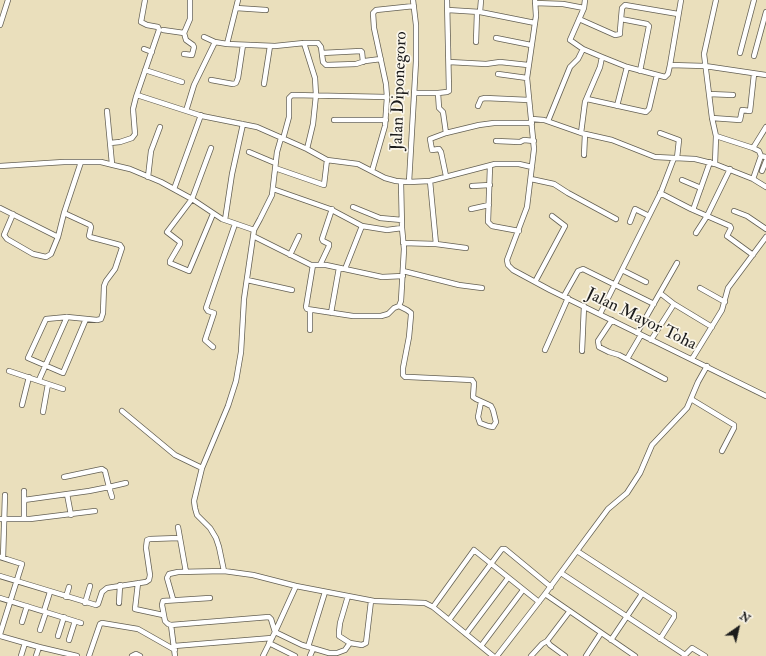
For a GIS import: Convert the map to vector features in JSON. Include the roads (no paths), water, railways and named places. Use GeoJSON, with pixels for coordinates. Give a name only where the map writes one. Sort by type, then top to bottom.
{"type":"FeatureCollection","features":[{"type":"Feature","properties":{"kind":"street"},"geometry":{"type":"LineString","coordinates":[[1,23],[8,0]]}},
{"type":"Feature","properties":{"kind":"street"},"geometry":{"type":"LineString","coordinates":[[110,143],[120,142],[135,135],[133,109],[159,28],[143,24],[141,22],[145,0]]}},
{"type":"Feature","properties":{"kind":"street"},"geometry":{"type":"LineString","coordinates":[[184,54],[192,55],[194,47],[186,40],[184,33],[190,19],[190,0]]}},
{"type":"Feature","properties":{"kind":"street"},"geometry":{"type":"LineString","coordinates":[[227,44],[238,0]]}},
{"type":"Feature","properties":{"kind":"street","name":"Jalan Diponegoro"},"geometry":{"type":"LineString","coordinates":[[409,182],[416,42],[413,0]]}},
{"type":"Feature","properties":{"kind":"street"},"geometry":{"type":"LineString","coordinates":[[414,92],[438,93],[449,91],[447,0]]}},
{"type":"Feature","properties":{"kind":"street"},"geometry":{"type":"LineString","coordinates":[[476,42],[481,0]]}},
{"type":"Feature","properties":{"kind":"street"},"geometry":{"type":"LineString","coordinates":[[585,0],[584,8],[570,40],[583,49],[627,67],[665,77],[670,65],[681,0]]}},
{"type":"Feature","properties":{"kind":"street"},"geometry":{"type":"LineString","coordinates":[[693,210],[712,163],[716,136],[712,118],[704,54],[716,0]]}},
{"type":"Feature","properties":{"kind":"street"},"geometry":{"type":"LineString","coordinates":[[740,53],[754,0]]}},
{"type":"Feature","properties":{"kind":"street"},"geometry":{"type":"LineString","coordinates":[[490,166],[488,221],[490,225],[519,231],[527,207],[534,141],[527,78],[535,23],[535,1],[584,8]]}},
{"type":"Feature","properties":{"kind":"street"},"geometry":{"type":"LineString","coordinates":[[579,19],[616,35],[620,34],[622,8],[625,5],[678,14]]}},
{"type":"Feature","properties":{"kind":"street"},"geometry":{"type":"LineString","coordinates":[[372,171],[383,136],[386,120],[387,97],[386,84],[374,28],[374,11],[414,6]]}},
{"type":"Feature","properties":{"kind":"street"},"geometry":{"type":"LineString","coordinates":[[236,8],[266,10]]}},
{"type":"Feature","properties":{"kind":"street"},"geometry":{"type":"LineString","coordinates":[[448,10],[479,12],[535,23]]}},
{"type":"Feature","properties":{"kind":"street"},"geometry":{"type":"LineString","coordinates":[[754,56],[766,12]]}},
{"type":"Feature","properties":{"kind":"street"},"geometry":{"type":"LineString","coordinates":[[621,19],[648,25],[640,71]]}},
{"type":"Feature","properties":{"kind":"street"},"geometry":{"type":"LineString","coordinates":[[163,30],[184,33]]}},
{"type":"Feature","properties":{"kind":"street"},"geometry":{"type":"LineString","coordinates":[[204,37],[215,42],[243,45],[270,46],[318,43],[321,47],[323,62],[326,65],[356,64],[381,59]]}},
{"type":"Feature","properties":{"kind":"street"},"geometry":{"type":"LineString","coordinates":[[496,38],[531,45]]}},
{"type":"Feature","properties":{"kind":"street"},"geometry":{"type":"LineString","coordinates":[[186,111],[194,85],[215,42]]}},
{"type":"Feature","properties":{"kind":"street"},"geometry":{"type":"LineString","coordinates":[[304,43],[315,78],[316,95],[313,124],[307,149]]}},
{"type":"Feature","properties":{"kind":"street"},"geometry":{"type":"LineString","coordinates":[[211,80],[233,84],[236,83],[243,45]]}},
{"type":"Feature","properties":{"kind":"street"},"geometry":{"type":"LineString","coordinates":[[264,84],[270,46]]}},
{"type":"Feature","properties":{"kind":"street"},"geometry":{"type":"LineString","coordinates":[[144,49],[152,52]]}},
{"type":"Feature","properties":{"kind":"street"},"geometry":{"type":"LineString","coordinates":[[548,121],[570,66],[579,58],[583,49]]}},
{"type":"Feature","properties":{"kind":"street"},"geometry":{"type":"LineString","coordinates":[[322,53],[361,51],[363,62]]}},
{"type":"Feature","properties":{"kind":"street"},"geometry":{"type":"LineString","coordinates":[[584,155],[584,106],[600,67],[602,57]]}},
{"type":"Feature","properties":{"kind":"street"},"geometry":{"type":"LineString","coordinates":[[449,62],[486,64],[500,62],[528,64]]}},
{"type":"Feature","properties":{"kind":"street"},"geometry":{"type":"LineString","coordinates":[[670,65],[705,66],[766,75]]}},
{"type":"Feature","properties":{"kind":"street"},"geometry":{"type":"LineString","coordinates":[[617,106],[627,67]]}},
{"type":"Feature","properties":{"kind":"street"},"geometry":{"type":"LineString","coordinates":[[145,70],[182,82]]}},
{"type":"Feature","properties":{"kind":"street"},"geometry":{"type":"LineString","coordinates":[[498,74],[527,78]]}},
{"type":"Feature","properties":{"kind":"street"},"geometry":{"type":"LineString","coordinates":[[712,118],[740,120],[742,110],[750,111],[754,74]]}},
{"type":"Feature","properties":{"kind":"street"},"geometry":{"type":"LineString","coordinates":[[587,99],[643,112],[647,111],[657,75]]}},
{"type":"Feature","properties":{"kind":"street"},"geometry":{"type":"LineString","coordinates":[[438,93],[439,108],[443,112],[446,133]]}},
{"type":"Feature","properties":{"kind":"street"},"geometry":{"type":"LineString","coordinates":[[709,94],[733,95]]}},
{"type":"Feature","properties":{"kind":"street"},"geometry":{"type":"LineString","coordinates":[[137,95],[186,111],[260,128],[307,149],[327,160],[358,164],[390,180],[401,182],[430,181],[495,164],[518,164],[532,167]]}},
{"type":"Feature","properties":{"kind":"street"},"geometry":{"type":"LineString","coordinates":[[224,571],[216,538],[210,528],[197,515],[195,508],[196,491],[202,468],[228,406],[236,381],[241,352],[244,299],[254,230],[271,197],[277,152],[289,117],[290,96],[316,95],[387,97]]}},
{"type":"Feature","properties":{"kind":"street"},"geometry":{"type":"LineString","coordinates":[[478,106],[482,99],[485,98],[529,100]]}},
{"type":"Feature","properties":{"kind":"street"},"geometry":{"type":"LineString","coordinates":[[107,111],[112,164]]}},
{"type":"Feature","properties":{"kind":"street"},"geometry":{"type":"LineString","coordinates":[[174,189],[201,115]]}},
{"type":"Feature","properties":{"kind":"street"},"geometry":{"type":"LineString","coordinates":[[334,120],[386,120]]}},
{"type":"Feature","properties":{"kind":"street"},"geometry":{"type":"LineString","coordinates":[[446,176],[441,152],[438,149],[432,150],[431,138],[479,124],[548,121],[583,134],[612,140],[655,157],[695,159],[712,163],[753,179],[766,187]]}},
{"type":"Feature","properties":{"kind":"street"},"geometry":{"type":"LineString","coordinates":[[225,220],[232,174],[243,124]]}},
{"type":"Feature","properties":{"kind":"street"},"geometry":{"type":"LineString","coordinates":[[148,177],[152,151],[160,127]]}},
{"type":"Feature","properties":{"kind":"street"},"geometry":{"type":"LineString","coordinates":[[753,148],[766,127]]}},
{"type":"Feature","properties":{"kind":"street"},"geometry":{"type":"LineString","coordinates":[[600,314],[676,158],[679,140],[660,133]]}},
{"type":"Feature","properties":{"kind":"street"},"geometry":{"type":"LineString","coordinates":[[716,136],[753,148],[764,156],[753,179]]}},
{"type":"Feature","properties":{"kind":"street"},"geometry":{"type":"LineString","coordinates":[[496,141],[534,141]]}},
{"type":"Feature","properties":{"kind":"street"},"geometry":{"type":"LineString","coordinates":[[211,148],[192,199],[168,232],[180,242],[170,263],[189,271],[213,214]]}},
{"type":"Feature","properties":{"kind":"street"},"geometry":{"type":"LineString","coordinates":[[249,152],[275,165],[324,185],[327,160]]}},
{"type":"Feature","properties":{"kind":"street"},"geometry":{"type":"LineString","coordinates":[[762,172],[766,161]]}},
{"type":"Feature","properties":{"kind":"street"},"geometry":{"type":"LineString","coordinates":[[13,214],[4,235],[7,239],[33,254],[46,257],[51,254],[58,237],[64,213],[81,162]]}},
{"type":"Feature","properties":{"kind":"street"},"geometry":{"type":"LineString","coordinates":[[0,166],[81,162],[101,162],[112,164],[130,169],[174,189],[192,199],[213,214],[225,220],[254,230]]}},
{"type":"Feature","properties":{"kind":"street"},"geometry":{"type":"LineString","coordinates":[[696,233],[707,216],[730,169]]}},
{"type":"Feature","properties":{"kind":"street"},"geometry":{"type":"LineString","coordinates":[[531,180],[554,184],[616,219]]}},
{"type":"Feature","properties":{"kind":"street"},"geometry":{"type":"LineString","coordinates":[[682,180],[701,188]]}},
{"type":"Feature","properties":{"kind":"street"},"geometry":{"type":"LineString","coordinates":[[430,181],[436,244]]}},
{"type":"Feature","properties":{"kind":"street"},"geometry":{"type":"LineString","coordinates":[[313,265],[306,307],[307,310],[353,316],[381,316],[388,314],[394,308],[399,306],[401,301],[403,274],[401,182]]}},
{"type":"Feature","properties":{"kind":"street"},"geometry":{"type":"LineString","coordinates":[[472,186],[490,185]]}},
{"type":"Feature","properties":{"kind":"street"},"geometry":{"type":"LineString","coordinates":[[273,189],[332,210],[362,226],[387,230],[402,228]]}},
{"type":"Feature","properties":{"kind":"street"},"geometry":{"type":"LineString","coordinates":[[660,193],[693,210],[730,226],[731,228],[727,236],[753,255]]}},
{"type":"Feature","properties":{"kind":"street"},"geometry":{"type":"LineString","coordinates":[[470,209],[489,205]]}},
{"type":"Feature","properties":{"kind":"street"},"geometry":{"type":"LineString","coordinates":[[353,207],[380,218],[402,220]]}},
{"type":"Feature","properties":{"kind":"street"},"geometry":{"type":"LineString","coordinates":[[0,208],[58,237]]}},
{"type":"Feature","properties":{"kind":"street"},"geometry":{"type":"LineString","coordinates":[[630,222],[635,209],[649,216]]}},
{"type":"Feature","properties":{"kind":"street"},"geometry":{"type":"LineString","coordinates":[[320,265],[329,246],[329,244],[322,239],[332,210]]}},
{"type":"Feature","properties":{"kind":"street"},"geometry":{"type":"LineString","coordinates":[[734,211],[747,216],[766,229]]}},
{"type":"Feature","properties":{"kind":"street"},"geometry":{"type":"LineString","coordinates":[[64,213],[90,225],[90,237],[121,246],[115,269],[104,286],[102,317],[99,320],[67,317],[46,318],[29,355],[29,359],[63,373],[86,319]]}},
{"type":"Feature","properties":{"kind":"street"},"geometry":{"type":"LineString","coordinates":[[535,282],[565,226],[552,216]]}},
{"type":"Feature","properties":{"kind":"street"},"geometry":{"type":"LineString","coordinates":[[213,347],[204,340],[214,313],[208,311],[206,308],[236,224]]}},
{"type":"Feature","properties":{"kind":"street"},"geometry":{"type":"LineString","coordinates":[[345,269],[362,226]]}},
{"type":"Feature","properties":{"kind":"street","name":"Jalan Mayor Toha"},"geometry":{"type":"LineString","coordinates":[[519,231],[508,256],[507,264],[513,270],[766,396]]}},
{"type":"Feature","properties":{"kind":"street"},"geometry":{"type":"LineString","coordinates":[[253,236],[308,264],[345,269],[382,277],[403,274],[482,288]]}},
{"type":"Feature","properties":{"kind":"street"},"geometry":{"type":"LineString","coordinates":[[290,256],[299,236]]}},
{"type":"Feature","properties":{"kind":"street"},"geometry":{"type":"LineString","coordinates":[[692,359],[722,310],[728,288],[766,237]]}},
{"type":"Feature","properties":{"kind":"street"},"geometry":{"type":"LineString","coordinates":[[403,243],[436,244],[466,248]]}},
{"type":"Feature","properties":{"kind":"street"},"geometry":{"type":"LineString","coordinates":[[627,359],[654,304],[677,263]]}},
{"type":"Feature","properties":{"kind":"street"},"geometry":{"type":"LineString","coordinates":[[331,313],[339,268]]}},
{"type":"Feature","properties":{"kind":"street"},"geometry":{"type":"LineString","coordinates":[[545,350],[566,297],[578,271],[581,269],[585,269],[654,304]]}},
{"type":"Feature","properties":{"kind":"street"},"geometry":{"type":"LineString","coordinates":[[622,270],[646,282]]}},
{"type":"Feature","properties":{"kind":"street"},"geometry":{"type":"LineString","coordinates":[[247,280],[292,290]]}},
{"type":"Feature","properties":{"kind":"street"},"geometry":{"type":"LineString","coordinates":[[700,288],[725,302]]}},
{"type":"Feature","properties":{"kind":"street"},"geometry":{"type":"LineString","coordinates":[[660,293],[674,304],[712,327]]}},
{"type":"Feature","properties":{"kind":"street"},"geometry":{"type":"LineString","coordinates":[[651,340],[674,304]]}},
{"type":"Feature","properties":{"kind":"street"},"geometry":{"type":"LineString","coordinates":[[399,306],[409,311],[411,316],[402,375],[405,377],[472,380],[474,383],[473,397],[491,406],[493,410],[496,422],[493,427],[480,423],[478,416],[481,402]]}},
{"type":"Feature","properties":{"kind":"street"},"geometry":{"type":"LineString","coordinates":[[582,351],[584,306]]}},
{"type":"Feature","properties":{"kind":"street"},"geometry":{"type":"LineString","coordinates":[[310,311],[310,330]]}},
{"type":"Feature","properties":{"kind":"street"},"geometry":{"type":"LineString","coordinates":[[38,380],[67,317]]}},
{"type":"Feature","properties":{"kind":"street"},"geometry":{"type":"LineString","coordinates":[[612,320],[598,341],[598,344],[609,352],[619,355],[665,379]]}},
{"type":"Feature","properties":{"kind":"street"},"geometry":{"type":"LineString","coordinates":[[497,656],[561,574],[608,509],[625,494],[640,473],[652,445],[683,414],[707,366]]}},
{"type":"Feature","properties":{"kind":"street"},"geometry":{"type":"LineString","coordinates":[[9,371],[63,389]]}},
{"type":"Feature","properties":{"kind":"street"},"geometry":{"type":"LineString","coordinates":[[22,405],[29,377]]}},
{"type":"Feature","properties":{"kind":"street"},"geometry":{"type":"LineString","coordinates":[[43,412],[48,384]]}},
{"type":"Feature","properties":{"kind":"street"},"geometry":{"type":"LineString","coordinates":[[691,400],[734,425],[734,428],[722,451]]}},
{"type":"Feature","properties":{"kind":"street"},"geometry":{"type":"LineString","coordinates":[[122,411],[175,455],[202,468]]}},
{"type":"Feature","properties":{"kind":"street"},"geometry":{"type":"LineString","coordinates":[[64,477],[102,469],[106,471],[112,498]]}},
{"type":"Feature","properties":{"kind":"street"},"geometry":{"type":"LineString","coordinates":[[24,500],[126,483]]}},
{"type":"Feature","properties":{"kind":"street"},"geometry":{"type":"LineString","coordinates":[[24,491],[24,519]]}},
{"type":"Feature","properties":{"kind":"street"},"geometry":{"type":"LineString","coordinates":[[67,494],[71,515]]}},
{"type":"Feature","properties":{"kind":"street"},"geometry":{"type":"LineString","coordinates":[[5,495],[2,519],[2,558],[22,564],[0,635],[39,647],[78,656]]}},
{"type":"Feature","properties":{"kind":"street"},"geometry":{"type":"LineString","coordinates":[[2,519],[24,519],[71,515],[94,511]]}},
{"type":"Feature","properties":{"kind":"street"},"geometry":{"type":"LineString","coordinates":[[178,527],[186,572]]}},
{"type":"Feature","properties":{"kind":"street"},"geometry":{"type":"LineString","coordinates":[[0,576],[85,603],[97,605],[102,592],[107,588],[146,582],[150,578],[146,548],[147,540],[179,538]]}},
{"type":"Feature","properties":{"kind":"street"},"geometry":{"type":"LineString","coordinates":[[449,620],[499,551],[503,548],[551,587]]}},
{"type":"Feature","properties":{"kind":"street"},"geometry":{"type":"LineString","coordinates":[[432,607],[473,551],[539,602]]}},
{"type":"Feature","properties":{"kind":"street"},"geometry":{"type":"LineString","coordinates":[[577,551],[675,615],[660,639]]}},
{"type":"Feature","properties":{"kind":"street"},"geometry":{"type":"LineString","coordinates":[[173,599],[169,574],[224,571],[252,575],[296,586],[371,601],[421,602],[432,607],[492,656]]}},
{"type":"Feature","properties":{"kind":"street"},"geometry":{"type":"LineString","coordinates":[[561,574],[684,656],[692,648],[705,656]]}},
{"type":"Feature","properties":{"kind":"street"},"geometry":{"type":"LineString","coordinates":[[466,634],[508,578]]}},
{"type":"Feature","properties":{"kind":"street"},"geometry":{"type":"LineString","coordinates":[[138,583],[136,609],[163,615]]}},
{"type":"Feature","properties":{"kind":"street"},"geometry":{"type":"LineString","coordinates":[[120,585],[120,603]]}},
{"type":"Feature","properties":{"kind":"street"},"geometry":{"type":"LineString","coordinates":[[85,603],[90,586]]}},
{"type":"Feature","properties":{"kind":"street"},"geometry":{"type":"LineString","coordinates":[[263,656],[296,586]]}},
{"type":"Feature","properties":{"kind":"street"},"geometry":{"type":"LineString","coordinates":[[66,597],[70,587]]}},
{"type":"Feature","properties":{"kind":"street"},"geometry":{"type":"LineString","coordinates":[[481,646],[523,590]]}},
{"type":"Feature","properties":{"kind":"street"},"geometry":{"type":"LineString","coordinates":[[40,630],[50,592]]}},
{"type":"Feature","properties":{"kind":"street"},"geometry":{"type":"LineString","coordinates":[[310,656],[325,592]]}},
{"type":"Feature","properties":{"kind":"street"},"geometry":{"type":"LineString","coordinates":[[545,594],[569,612],[635,656]]}},
{"type":"Feature","properties":{"kind":"street"},"geometry":{"type":"LineString","coordinates":[[611,640],[642,594]]}},
{"type":"Feature","properties":{"kind":"street"},"geometry":{"type":"LineString","coordinates":[[348,596],[340,623],[339,636],[350,642],[362,645],[366,643],[371,601]]}},
{"type":"Feature","properties":{"kind":"street"},"geometry":{"type":"LineString","coordinates":[[0,598],[81,623]]}},
{"type":"Feature","properties":{"kind":"street"},"geometry":{"type":"LineString","coordinates":[[210,598],[173,599],[162,601],[163,615],[166,622],[171,625],[268,617],[271,619],[275,632],[311,648],[329,653],[337,653],[345,650],[350,642]]}},
{"type":"Feature","properties":{"kind":"street"},"geometry":{"type":"LineString","coordinates":[[22,622],[27,606]]}},
{"type":"Feature","properties":{"kind":"street"},"geometry":{"type":"LineString","coordinates":[[531,656],[542,644],[547,641],[569,612]]}},
{"type":"Feature","properties":{"kind":"street"},"geometry":{"type":"LineString","coordinates":[[58,636],[64,617]]}},
{"type":"Feature","properties":{"kind":"street"},"geometry":{"type":"LineString","coordinates":[[69,640],[75,621]]}},
{"type":"Feature","properties":{"kind":"street"},"geometry":{"type":"LineString","coordinates":[[89,656],[100,624],[102,623],[138,629],[174,648],[272,638]]}},
{"type":"Feature","properties":{"kind":"street"},"geometry":{"type":"LineString","coordinates":[[171,625],[175,656]]}},
{"type":"Feature","properties":{"kind":"street"},"geometry":{"type":"LineString","coordinates":[[586,656],[600,633]]}},
{"type":"Feature","properties":{"kind":"street"},"geometry":{"type":"LineString","coordinates":[[547,641],[565,656]]}},
{"type":"Feature","properties":{"kind":"street"},"geometry":{"type":"LineString","coordinates":[[21,656],[25,643]]}},
{"type":"Feature","properties":{"kind":"street"},"geometry":{"type":"LineString","coordinates":[[269,644],[295,656]]}},
{"type":"Feature","properties":{"kind":"street"},"geometry":{"type":"LineString","coordinates":[[36,656],[39,647]]}},
{"type":"Feature","properties":{"kind":"street"},"geometry":{"type":"LineString","coordinates":[[132,656],[136,654],[140,656]]}}]}
